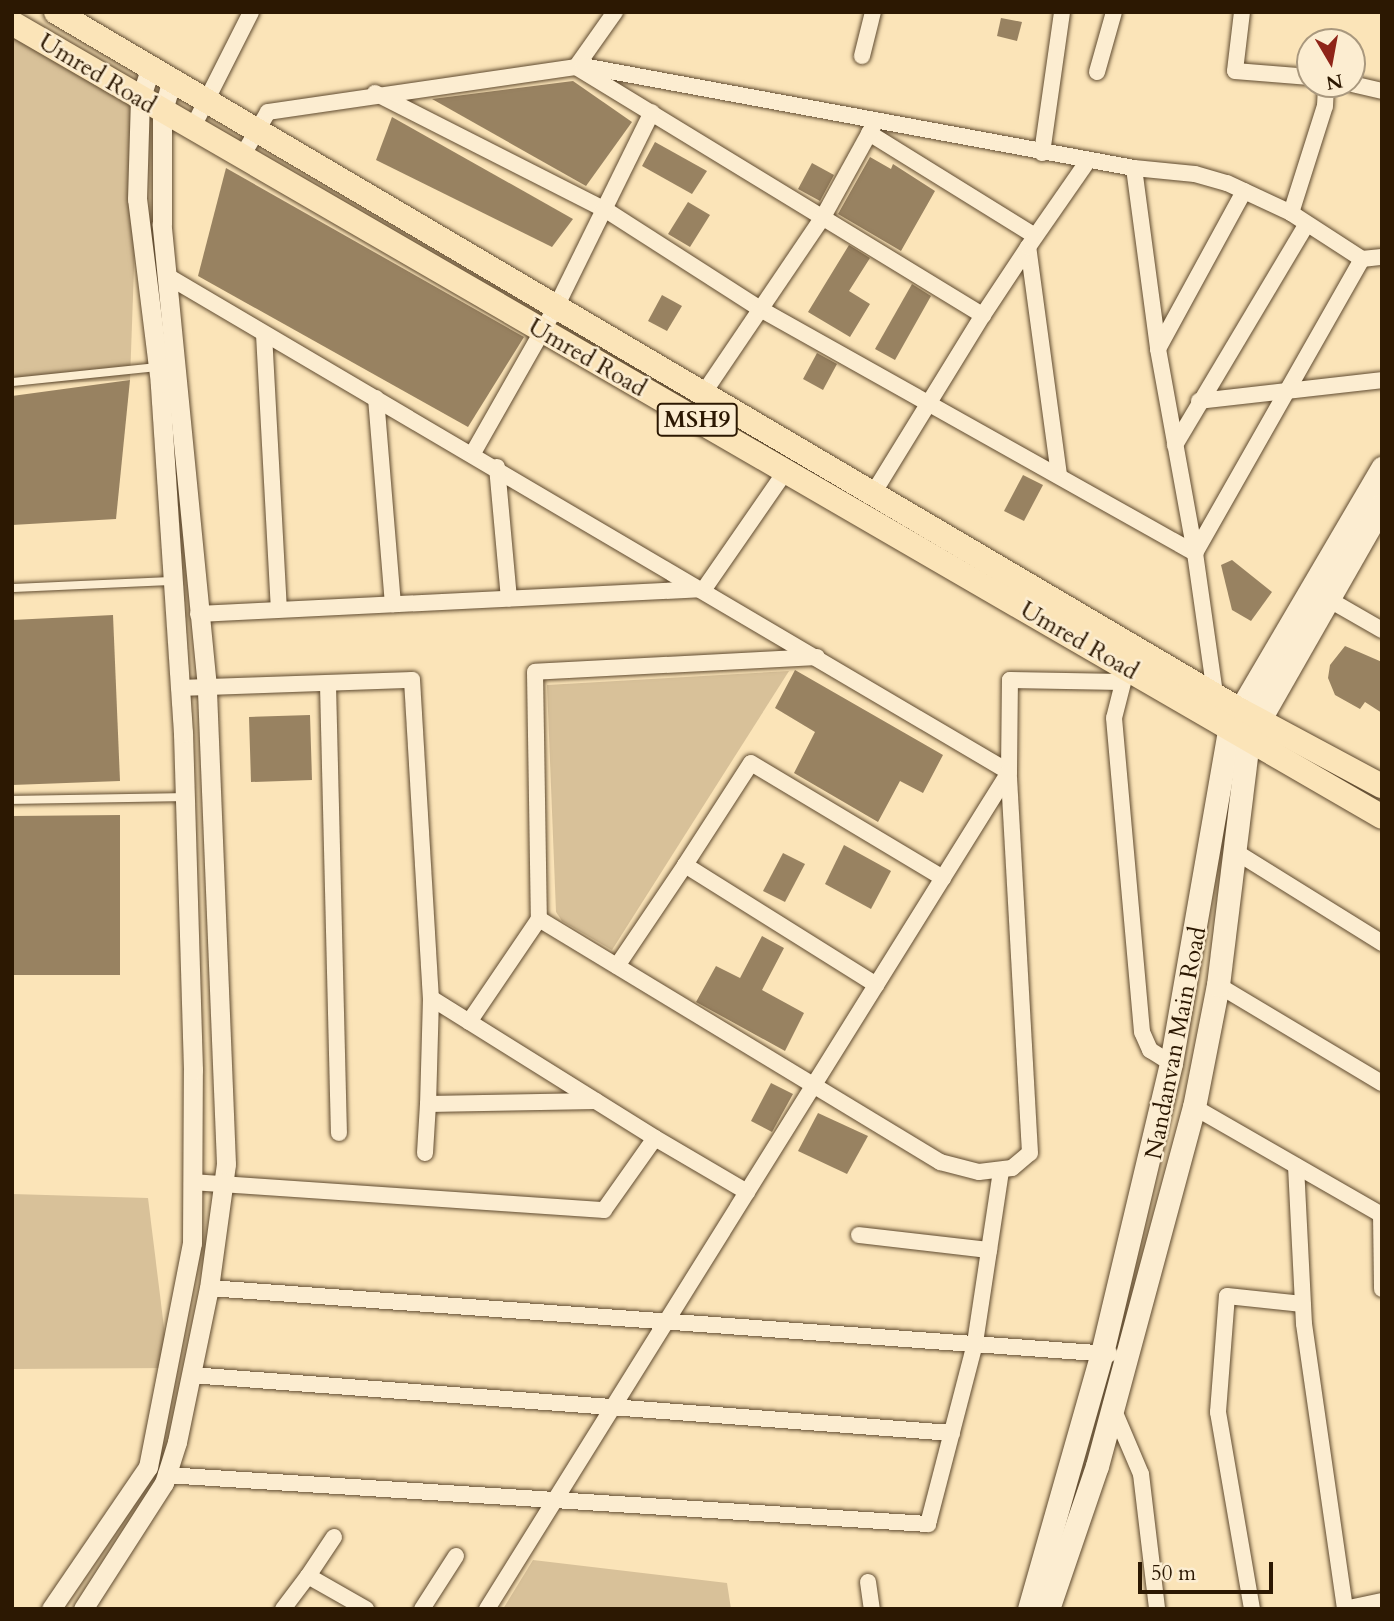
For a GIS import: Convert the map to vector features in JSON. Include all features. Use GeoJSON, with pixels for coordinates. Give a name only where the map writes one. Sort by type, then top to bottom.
{"type":"FeatureCollection","features":[{"type":"Feature","properties":{"kind":"main road"},"geometry":{"type":"LineString","coordinates":[[56,12],[258,134],[874,492],[1130,667]]}},
{"type":"Feature","properties":{"kind":"main road","name":"Umred Road"},"geometry":{"type":"LineString","coordinates":[[12,23],[162,114],[785,472],[1130,667],[1209,703],[1382,817]]}},
{"type":"Feature","properties":{"kind":"main road"},"geometry":{"type":"LineString","coordinates":[[334,213],[350,186]]}},
{"type":"Feature","properties":{"kind":"main road"},"geometry":{"type":"LineString","coordinates":[[1029,1609],[1113,1354],[1171,1063],[1244,725],[1382,468]]}},
{"type":"Feature","properties":{"kind":"main road","name":"Nandanvan Main Road"},"geometry":{"type":"LineString","coordinates":[[1048,1609],[1112,1406],[1113,1354],[1194,1107],[1219,985],[1236,852],[1244,725],[1328,599],[1382,505]]}},
{"type":"Feature","properties":{"kind":"main road"},"geometry":{"type":"LineString","coordinates":[[1244,725],[1382,786]]}},
{"type":"Feature","properties":{"kind":"street"},"geometry":{"type":"LineString","coordinates":[[192,129],[251,12]]}},
{"type":"Feature","properties":{"kind":"street"},"geometry":{"type":"LineString","coordinates":[[576,67],[615,12]]}},
{"type":"Feature","properties":{"kind":"street"},"geometry":{"type":"LineString","coordinates":[[862,56],[873,12]]}},
{"type":"Feature","properties":{"kind":"street"},"geometry":{"type":"LineString","coordinates":[[1042,153],[1062,12]]}},
{"type":"Feature","properties":{"kind":"street"},"geometry":{"type":"LineString","coordinates":[[1097,72],[1114,12]]}},
{"type":"Feature","properties":{"kind":"street"},"geometry":{"type":"LineString","coordinates":[[1242,12],[1235,71],[1296,76]]}},
{"type":"Feature","properties":{"kind":"street"},"geometry":{"type":"LineString","coordinates":[[576,67],[983,315]]}},
{"type":"Feature","properties":{"kind":"street"},"geometry":{"type":"LineString","coordinates":[[241,158],[258,134],[268,112],[375,93],[576,67],[873,127],[1087,162],[1195,174],[1244,191],[1292,213],[1362,259],[1382,257]]}},
{"type":"Feature","properties":{"kind":"street"},"geometry":{"type":"LineString","coordinates":[[51,1609],[148,1467],[192,1243],[185,797],[180,688],[158,367],[137,199],[141,100],[160,76]]}},
{"type":"Feature","properties":{"kind":"street"},"geometry":{"type":"LineString","coordinates":[[83,1609],[166,1475],[209,1287],[224,1185],[206,687],[162,224],[160,76]]}},
{"type":"Feature","properties":{"kind":"street"},"geometry":{"type":"LineString","coordinates":[[375,93],[606,210],[762,310],[1195,553]]}},
{"type":"Feature","properties":{"kind":"street"},"geometry":{"type":"LineString","coordinates":[[1292,213],[1325,98]]}},
{"type":"Feature","properties":{"kind":"street"},"geometry":{"type":"LineString","coordinates":[[473,453],[556,307],[652,112]]}},
{"type":"Feature","properties":{"kind":"street"},"geometry":{"type":"LineString","coordinates":[[703,394],[823,217],[873,127]]}},
{"type":"Feature","properties":{"kind":"street"},"geometry":{"type":"LineString","coordinates":[[873,127],[1032,242],[1059,475]]}},
{"type":"Feature","properties":{"kind":"street"},"geometry":{"type":"LineString","coordinates":[[874,492],[983,315],[1087,162]]}},
{"type":"Feature","properties":{"kind":"street"},"geometry":{"type":"LineString","coordinates":[[1134,168],[1158,349],[1195,553],[1209,703]]}},
{"type":"Feature","properties":{"kind":"street"},"geometry":{"type":"LineString","coordinates":[[1158,349],[1244,191]]}},
{"type":"Feature","properties":{"kind":"street"},"geometry":{"type":"LineString","coordinates":[[1175,445],[1307,224]]}},
{"type":"Feature","properties":{"kind":"street"},"geometry":{"type":"LineString","coordinates":[[1195,553],[1362,259]]}},
{"type":"Feature","properties":{"kind":"street"},"geometry":{"type":"LineString","coordinates":[[169,277],[497,467],[1009,772]]}},
{"type":"Feature","properties":{"kind":"street"},"geometry":{"type":"LineString","coordinates":[[264,334],[279,609]]}},
{"type":"Feature","properties":{"kind":"street"},"geometry":{"type":"LineString","coordinates":[[1199,401],[1286,394],[1382,380]]}},
{"type":"Feature","properties":{"kind":"street"},"geometry":{"type":"LineString","coordinates":[[376,398],[393,604]]}},
{"type":"Feature","properties":{"kind":"street"},"geometry":{"type":"LineString","coordinates":[[497,467],[509,598]]}},
{"type":"Feature","properties":{"kind":"street"},"geometry":{"type":"LineString","coordinates":[[704,589],[785,472]]}},
{"type":"Feature","properties":{"kind":"street"},"geometry":{"type":"LineString","coordinates":[[198,614],[704,589]]}},
{"type":"Feature","properties":{"kind":"street"},"geometry":{"type":"LineString","coordinates":[[1328,599],[1382,630]]}},
{"type":"Feature","properties":{"kind":"street"},"geometry":{"type":"LineString","coordinates":[[469,1022],[539,919],[535,672],[817,657]]}},
{"type":"Feature","properties":{"kind":"street"},"geometry":{"type":"LineString","coordinates":[[539,919],[940,1163],[1001,1171],[1030,1153],[1031,1131],[1009,772],[1010,680],[1130,667],[1114,718],[1142,1032],[1150,1050],[1171,1063]]}},
{"type":"Feature","properties":{"kind":"street"},"geometry":{"type":"LineString","coordinates":[[180,688],[328,685],[412,680],[431,998],[425,1153]]}},
{"type":"Feature","properties":{"kind":"street"},"geometry":{"type":"LineString","coordinates":[[328,685],[339,1133]]}},
{"type":"Feature","properties":{"kind":"street"},"geometry":{"type":"LineString","coordinates":[[617,966],[751,763],[943,878]]}},
{"type":"Feature","properties":{"kind":"street"},"geometry":{"type":"LineString","coordinates":[[487,1609],[1009,772]]}},
{"type":"Feature","properties":{"kind":"street"},"geometry":{"type":"LineString","coordinates":[[1236,852],[1382,943]]}},
{"type":"Feature","properties":{"kind":"street"},"geometry":{"type":"LineString","coordinates":[[685,865],[876,985]]}},
{"type":"Feature","properties":{"kind":"street"},"geometry":{"type":"LineString","coordinates":[[1219,985],[1382,1083]]}},
{"type":"Feature","properties":{"kind":"street"},"geometry":{"type":"LineString","coordinates":[[431,998],[655,1138],[747,1192]]}},
{"type":"Feature","properties":{"kind":"street"},"geometry":{"type":"LineString","coordinates":[[428,1104],[596,1101]]}},
{"type":"Feature","properties":{"kind":"street"},"geometry":{"type":"LineString","coordinates":[[1194,1107],[1381,1214],[1382,1289]]}},
{"type":"Feature","properties":{"kind":"street"},"geometry":{"type":"LineString","coordinates":[[192,1182],[604,1210],[655,1138]]}},
{"type":"Feature","properties":{"kind":"street"},"geometry":{"type":"LineString","coordinates":[[1296,1166],[1303,1304],[1345,1608],[1382,1601]]}},
{"type":"Feature","properties":{"kind":"street"},"geometry":{"type":"LineString","coordinates":[[166,1475],[556,1497],[928,1524],[975,1343],[1001,1171]]}},
{"type":"Feature","properties":{"kind":"street"},"geometry":{"type":"LineString","coordinates":[[859,1235],[989,1250]]}},
{"type":"Feature","properties":{"kind":"street"},"geometry":{"type":"LineString","coordinates":[[209,1287],[667,1318],[1113,1354]]}},
{"type":"Feature","properties":{"kind":"street"},"geometry":{"type":"LineString","coordinates":[[1252,1609],[1218,1412],[1227,1296],[1303,1304]]}},
{"type":"Feature","properties":{"kind":"street"},"geometry":{"type":"LineString","coordinates":[[191,1375],[610,1410],[952,1433]]}},
{"type":"Feature","properties":{"kind":"street"},"geometry":{"type":"LineString","coordinates":[[1112,1406],[1141,1474],[1157,1609]]}},
{"type":"Feature","properties":{"kind":"street"},"geometry":{"type":"LineString","coordinates":[[283,1609],[334,1536]]}},
{"type":"Feature","properties":{"kind":"street"},"geometry":{"type":"LineString","coordinates":[[422,1609],[456,1556]]}},
{"type":"Feature","properties":{"kind":"street"},"geometry":{"type":"LineString","coordinates":[[308,1576],[366,1609]]}},
{"type":"Feature","properties":{"kind":"street"},"geometry":{"type":"LineString","coordinates":[[868,1582],[872,1609]]}},
{"type":"Feature","properties":{"kind":"lane"},"geometry":{"type":"LineString","coordinates":[[12,382],[158,367]]}},
{"type":"Feature","properties":{"kind":"lane"},"geometry":{"type":"LineString","coordinates":[[12,588],[172,581]]}},
{"type":"Feature","properties":{"kind":"lane"},"geometry":{"type":"LineString","coordinates":[[12,800],[185,797]]}},
{"type":"Feature","properties":{"kind":"shaded area"},"geometry":{"type":"Polygon","coordinates":[[[12,23],[140,100],[130,380],[12,385],[12,23]]]}},
{"type":"Feature","properties":{"kind":"shaded area"},"geometry":{"type":"Polygon","coordinates":[[[789,671],[612,950],[562,921],[556,912],[547,685],[789,671]]]}},
{"type":"Feature","properties":{"kind":"shaded area"},"geometry":{"type":"Polygon","coordinates":[[[12,1194],[148,1198],[169,1368],[12,1369],[12,1194]]]}},
{"type":"Feature","properties":{"kind":"shaded area"},"geometry":{"type":"Polygon","coordinates":[[[533,1560],[727,1583],[731,1609],[503,1609],[533,1560]]]}},
{"type":"Feature","properties":{"kind":"building"},"geometry":{"type":"Polygon","coordinates":[[[1001,18],[1022,22],[1017,41],[997,36],[1001,18]]]}},
{"type":"Feature","properties":{"kind":"building"},"geometry":{"type":"Polygon","coordinates":[[[573,81],[632,122],[586,186],[432,99],[573,81]]]}},
{"type":"Feature","properties":{"kind":"building"},"geometry":{"type":"Polygon","coordinates":[[[392,117],[573,219],[552,247],[376,160],[392,117]]]}},
{"type":"Feature","properties":{"kind":"building"},"geometry":{"type":"Polygon","coordinates":[[[655,142],[707,171],[692,194],[642,166],[655,142]]]}},
{"type":"Feature","properties":{"kind":"building"},"geometry":{"type":"Polygon","coordinates":[[[870,157],[891,169],[893,164],[935,191],[901,251],[838,214],[870,157]]]}},
{"type":"Feature","properties":{"kind":"building"},"geometry":{"type":"Polygon","coordinates":[[[812,163],[834,175],[820,201],[798,189],[812,163]]]}},
{"type":"Feature","properties":{"kind":"building"},"geometry":{"type":"Polygon","coordinates":[[[226,168],[524,337],[468,427],[198,276],[226,168]]]}},
{"type":"Feature","properties":{"kind":"building"},"geometry":{"type":"Polygon","coordinates":[[[688,202],[710,215],[690,247],[668,234],[688,202]]]}},
{"type":"Feature","properties":{"kind":"building"},"geometry":{"type":"Polygon","coordinates":[[[849,245],[870,258],[849,291],[870,304],[850,337],[808,312],[849,245]]]}},
{"type":"Feature","properties":{"kind":"building"},"geometry":{"type":"Polygon","coordinates":[[[912,284],[931,296],[895,360],[875,349],[912,284]]]}},
{"type":"Feature","properties":{"kind":"building"},"geometry":{"type":"Polygon","coordinates":[[[662,295],[682,306],[667,331],[648,321],[662,295]]]}},
{"type":"Feature","properties":{"kind":"building"},"geometry":{"type":"Polygon","coordinates":[[[817,353],[837,364],[823,390],[803,379],[817,353]]]}},
{"type":"Feature","properties":{"kind":"building"},"geometry":{"type":"Polygon","coordinates":[[[130,380],[116,519],[12,525],[12,396],[130,380]]]}},
{"type":"Feature","properties":{"kind":"building"},"geometry":{"type":"Polygon","coordinates":[[[1023,475],[1043,485],[1024,521],[1004,511],[1023,475]]]}},
{"type":"Feature","properties":{"kind":"building"},"geometry":{"type":"Polygon","coordinates":[[[1232,560],[1272,592],[1251,621],[1232,610],[1221,565],[1232,560]]]}},
{"type":"Feature","properties":{"kind":"building"},"geometry":{"type":"Polygon","coordinates":[[[113,615],[120,781],[12,785],[12,620],[113,615]]]}},
{"type":"Feature","properties":{"kind":"building"},"geometry":{"type":"Polygon","coordinates":[[[1345,646],[1382,662],[1382,713],[1365,702],[1360,709],[1335,695],[1328,678],[1330,665],[1345,646]]]}},
{"type":"Feature","properties":{"kind":"building"},"geometry":{"type":"Polygon","coordinates":[[[795,670],[943,755],[923,793],[900,781],[878,822],[794,773],[815,732],[775,708],[795,670]]]}},
{"type":"Feature","properties":{"kind":"building"},"geometry":{"type":"Polygon","coordinates":[[[310,715],[312,780],[251,782],[249,717],[310,715]]]}},
{"type":"Feature","properties":{"kind":"building"},"geometry":{"type":"Polygon","coordinates":[[[120,815],[120,975],[12,975],[13,816],[120,815]]]}},
{"type":"Feature","properties":{"kind":"building"},"geometry":{"type":"Polygon","coordinates":[[[844,845],[891,871],[871,909],[825,884],[844,845]]]}},
{"type":"Feature","properties":{"kind":"building"},"geometry":{"type":"Polygon","coordinates":[[[783,853],[805,864],[785,902],[763,891],[783,853]]]}},
{"type":"Feature","properties":{"kind":"building"},"geometry":{"type":"Polygon","coordinates":[[[762,936],[784,948],[762,990],[804,1013],[785,1051],[696,1002],[716,966],[740,978],[762,936]]]}},
{"type":"Feature","properties":{"kind":"building"},"geometry":{"type":"Polygon","coordinates":[[[771,1083],[793,1094],[772,1132],[751,1121],[771,1083]]]}},
{"type":"Feature","properties":{"kind":"building"},"geometry":{"type":"Polygon","coordinates":[[[818,1113],[868,1136],[847,1174],[798,1151],[818,1113]]]}}]}
